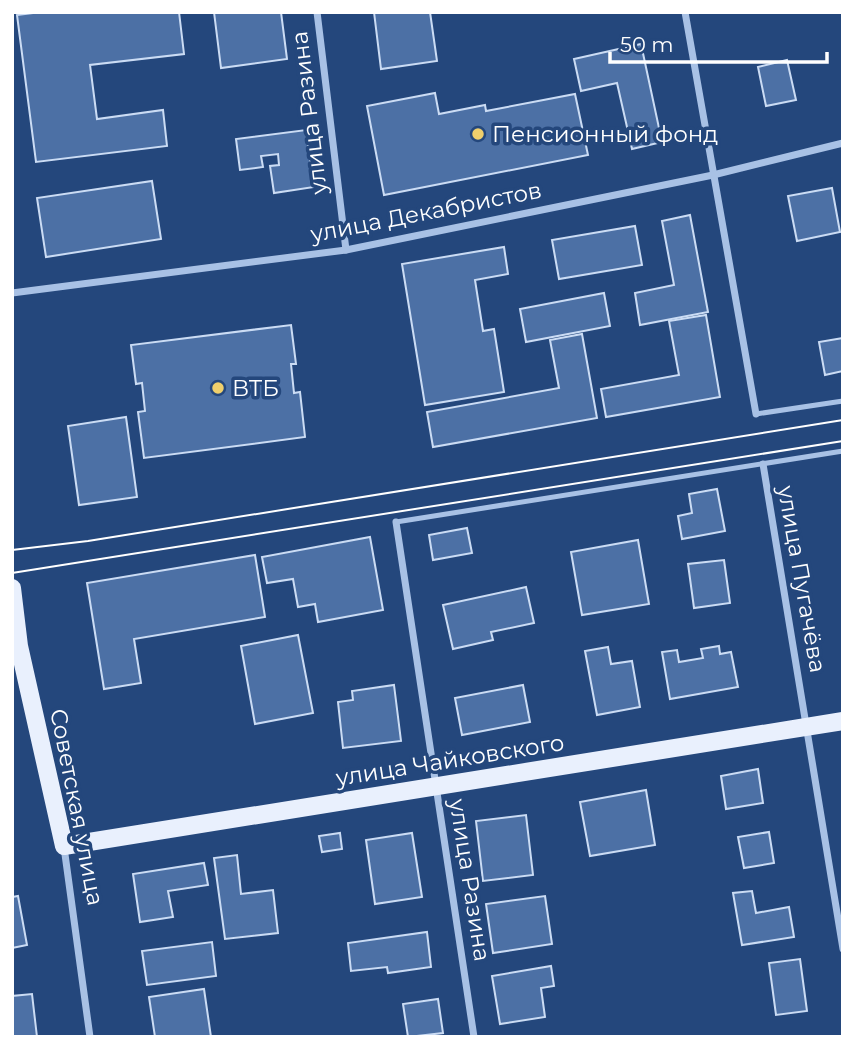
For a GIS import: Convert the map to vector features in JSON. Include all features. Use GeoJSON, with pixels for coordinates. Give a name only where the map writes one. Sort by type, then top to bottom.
{"type":"FeatureCollection","features":[{"type":"Feature","properties":{"kind":"main road","name":"Советская улица"},"geometry":{"type":"LineString","coordinates":[[13,588],[16,647],[64,846]]}},
{"type":"Feature","properties":{"kind":"main road","name":"улица Чайковского"},"geometry":{"type":"LineString","coordinates":[[64,846],[843,721]]}},
{"type":"Feature","properties":{"kind":"street","name":"улица Разина"},"geometry":{"type":"LineString","coordinates":[[317,12],[345,250]]}},
{"type":"Feature","properties":{"kind":"street"},"geometry":{"type":"LineString","coordinates":[[685,12],[756,414]]}},
{"type":"Feature","properties":{"kind":"street","name":"улица Декабристов"},"geometry":{"type":"LineString","coordinates":[[12,293],[345,250],[713,175],[843,143]]}},
{"type":"Feature","properties":{"kind":"street","name":"улица Пугачёва"},"geometry":{"type":"LineString","coordinates":[[763,464],[843,949]]}},
{"type":"Feature","properties":{"kind":"street","name":"улица Разина"},"geometry":{"type":"LineString","coordinates":[[396,522],[474,1037]]}},
{"type":"Feature","properties":{"kind":"street","name":"Советская улица"},"geometry":{"type":"LineString","coordinates":[[64,846],[90,1037]]}},
{"type":"Feature","properties":{"kind":"lane"},"geometry":{"type":"LineString","coordinates":[[756,414],[843,401]]}},
{"type":"Feature","properties":{"kind":"lane"},"geometry":{"type":"LineString","coordinates":[[396,522],[843,451]]}},
{"type":"Feature","properties":{"kind":"building"},"geometry":{"type":"Polygon","coordinates":[[[41,12],[179,12],[184,54],[90,65],[97,119],[163,110],[167,146],[36,162],[17,15],[41,12]]]}},
{"type":"Feature","properties":{"kind":"building"},"geometry":{"type":"Polygon","coordinates":[[[214,12],[281,12],[287,59],[221,68],[214,12]]]}},
{"type":"Feature","properties":{"kind":"building"},"geometry":{"type":"Polygon","coordinates":[[[374,12],[430,12],[437,61],[381,69],[374,12]]]}},
{"type":"Feature","properties":{"kind":"building"},"geometry":{"type":"Polygon","coordinates":[[[641,44],[662,142],[632,149],[617,83],[581,91],[574,59],[641,44]]]}},
{"type":"Feature","properties":{"kind":"building"},"geometry":{"type":"Polygon","coordinates":[[[787,60],[796,100],[766,106],[758,67],[787,60]]]}},
{"type":"Feature","properties":{"kind":"building","name":"Пенсионный фонд"},"geometry":{"type":"Polygon","coordinates":[[[435,93],[439,114],[485,105],[486,111],[575,94],[588,155],[384,195],[367,106],[435,93]]]}},
{"type":"Feature","properties":{"kind":"building"},"geometry":{"type":"Polygon","coordinates":[[[306,130],[314,187],[274,193],[270,166],[279,165],[278,154],[261,156],[263,167],[240,170],[236,139],[306,130]]]}},
{"type":"Feature","properties":{"kind":"building"},"geometry":{"type":"Polygon","coordinates":[[[152,181],[161,239],[46,257],[37,198],[152,181]]]}},
{"type":"Feature","properties":{"kind":"building"},"geometry":{"type":"Polygon","coordinates":[[[832,188],[840,232],[797,241],[788,196],[832,188]]]}},
{"type":"Feature","properties":{"kind":"building"},"geometry":{"type":"Polygon","coordinates":[[[690,215],[708,312],[640,325],[635,293],[674,285],[662,221],[690,215]]]}},
{"type":"Feature","properties":{"kind":"building"},"geometry":{"type":"Polygon","coordinates":[[[635,226],[642,265],[559,279],[552,240],[635,226]]]}},
{"type":"Feature","properties":{"kind":"building"},"geometry":{"type":"Polygon","coordinates":[[[504,247],[508,274],[475,280],[483,331],[494,329],[504,392],[425,405],[402,264],[504,247]]]}},
{"type":"Feature","properties":{"kind":"building"},"geometry":{"type":"Polygon","coordinates":[[[604,293],[610,326],[526,342],[520,309],[604,293]]]}},
{"type":"Feature","properties":{"kind":"building"},"geometry":{"type":"Polygon","coordinates":[[[706,315],[720,397],[606,417],[601,389],[679,375],[669,321],[706,315]]]}},
{"type":"Feature","properties":{"kind":"building","name":"ВТБ"},"geometry":{"type":"Polygon","coordinates":[[[291,325],[296,364],[291,364],[294,393],[300,392],[305,437],[144,458],[138,412],[145,411],[142,383],[136,384],[131,345],[291,325]]]}},
{"type":"Feature","properties":{"kind":"building"},"geometry":{"type":"Polygon","coordinates":[[[582,334],[597,418],[433,447],[427,412],[559,388],[550,340],[582,334]]]}},
{"type":"Feature","properties":{"kind":"building"},"geometry":{"type":"Polygon","coordinates":[[[843,338],[843,371],[825,375],[819,342],[843,338]]]}},
{"type":"Feature","properties":{"kind":"building"},"geometry":{"type":"Polygon","coordinates":[[[126,417],[137,497],[79,505],[68,426],[126,417]]]}},
{"type":"Feature","properties":{"kind":"building"},"geometry":{"type":"Polygon","coordinates":[[[717,489],[725,531],[682,539],[678,516],[692,513],[689,494],[717,489]]]}},
{"type":"Feature","properties":{"kind":"building"},"geometry":{"type":"Polygon","coordinates":[[[467,528],[472,553],[433,560],[429,535],[467,528]]]}},
{"type":"Feature","properties":{"kind":"building"},"geometry":{"type":"Polygon","coordinates":[[[370,537],[383,610],[318,622],[315,604],[298,607],[293,579],[267,583],[262,557],[370,537]]]}},
{"type":"Feature","properties":{"kind":"building"},"geometry":{"type":"Polygon","coordinates":[[[638,540],[649,604],[582,615],[571,552],[638,540]]]}},
{"type":"Feature","properties":{"kind":"building"},"geometry":{"type":"Polygon","coordinates":[[[255,555],[265,617],[134,639],[141,683],[104,689],[87,583],[255,555]]]}},
{"type":"Feature","properties":{"kind":"building"},"geometry":{"type":"Polygon","coordinates":[[[724,560],[730,603],[694,608],[688,564],[724,560]]]}},
{"type":"Feature","properties":{"kind":"building"},"geometry":{"type":"Polygon","coordinates":[[[526,587],[534,623],[491,632],[493,640],[453,649],[443,605],[526,587]]]}},
{"type":"Feature","properties":{"kind":"building"},"geometry":{"type":"Polygon","coordinates":[[[298,635],[313,713],[255,724],[241,646],[298,635]]]}},
{"type":"Feature","properties":{"kind":"building"},"geometry":{"type":"Polygon","coordinates":[[[719,646],[720,654],[731,652],[738,687],[670,699],[662,652],[677,650],[679,662],[703,658],[701,649],[719,646]]]}},
{"type":"Feature","properties":{"kind":"building"},"geometry":{"type":"Polygon","coordinates":[[[608,647],[611,664],[632,661],[640,707],[597,715],[585,651],[608,647]]]}},
{"type":"Feature","properties":{"kind":"building"},"geometry":{"type":"Polygon","coordinates":[[[394,685],[401,741],[343,748],[338,702],[353,700],[352,691],[394,685]]]}},
{"type":"Feature","properties":{"kind":"building"},"geometry":{"type":"Polygon","coordinates":[[[523,685],[530,722],[462,735],[455,698],[523,685]]]}},
{"type":"Feature","properties":{"kind":"building"},"geometry":{"type":"Polygon","coordinates":[[[758,769],[763,803],[726,809],[721,776],[758,769]]]}},
{"type":"Feature","properties":{"kind":"building"},"geometry":{"type":"Polygon","coordinates":[[[646,790],[655,845],[590,856],[580,802],[646,790]]]}},
{"type":"Feature","properties":{"kind":"building"},"geometry":{"type":"Polygon","coordinates":[[[526,815],[533,875],[483,881],[476,821],[526,815]]]}},
{"type":"Feature","properties":{"kind":"building"},"geometry":{"type":"Polygon","coordinates":[[[769,832],[774,863],[744,868],[738,837],[769,832]]]}},
{"type":"Feature","properties":{"kind":"building"},"geometry":{"type":"Polygon","coordinates":[[[340,833],[342,849],[322,852],[319,836],[340,833]]]}},
{"type":"Feature","properties":{"kind":"building"},"geometry":{"type":"Polygon","coordinates":[[[412,833],[422,897],[375,904],[366,840],[412,833]]]}},
{"type":"Feature","properties":{"kind":"building"},"geometry":{"type":"Polygon","coordinates":[[[237,855],[241,894],[273,890],[278,933],[225,939],[214,858],[237,855]]]}},
{"type":"Feature","properties":{"kind":"building"},"geometry":{"type":"Polygon","coordinates":[[[204,863],[208,885],[168,891],[173,917],[140,922],[133,874],[204,863]]]}},
{"type":"Feature","properties":{"kind":"building"},"geometry":{"type":"Polygon","coordinates":[[[752,891],[756,913],[789,907],[794,937],[742,945],[733,893],[752,891]]]}},
{"type":"Feature","properties":{"kind":"building"},"geometry":{"type":"Polygon","coordinates":[[[18,896],[27,945],[12,948],[12,897],[18,896]]]}},
{"type":"Feature","properties":{"kind":"building"},"geometry":{"type":"Polygon","coordinates":[[[545,896],[552,944],[493,953],[486,904],[545,896]]]}},
{"type":"Feature","properties":{"kind":"building"},"geometry":{"type":"Polygon","coordinates":[[[427,932],[431,967],[388,973],[387,967],[351,971],[348,943],[427,932]]]}},
{"type":"Feature","properties":{"kind":"building"},"geometry":{"type":"Polygon","coordinates":[[[212,942],[216,976],[147,985],[142,951],[212,942]]]}},
{"type":"Feature","properties":{"kind":"building"},"geometry":{"type":"Polygon","coordinates":[[[800,959],[807,1011],[776,1015],[769,963],[800,959]]]}},
{"type":"Feature","properties":{"kind":"building"},"geometry":{"type":"Polygon","coordinates":[[[551,966],[554,986],[541,988],[545,1017],[500,1024],[492,976],[551,966]]]}},
{"type":"Feature","properties":{"kind":"building"},"geometry":{"type":"Polygon","coordinates":[[[204,989],[211,1037],[155,1037],[149,997],[204,989]]]}},
{"type":"Feature","properties":{"kind":"building"},"geometry":{"type":"Polygon","coordinates":[[[32,994],[37,1037],[12,1037],[12,996],[32,994]]]}},
{"type":"Feature","properties":{"kind":"building"},"geometry":{"type":"Polygon","coordinates":[[[438,999],[443,1033],[408,1037],[403,1004],[438,999]]]}},
{"type":"Feature","properties":{"kind":"tram line"},"geometry":{"type":"LineString","coordinates":[[12,550],[88,541],[843,420]]}},
{"type":"Feature","properties":{"kind":"tram line"},"geometry":{"type":"LineString","coordinates":[[12,573],[843,441]]}},
{"type":"Feature","properties":{"kind":"place","name":"Пенсионный фонд"},"geometry":{"type":"Point","coordinates":[478,134]}},
{"type":"Feature","properties":{"kind":"place","name":"ВТБ"},"geometry":{"type":"Point","coordinates":[218,388]}}]}
